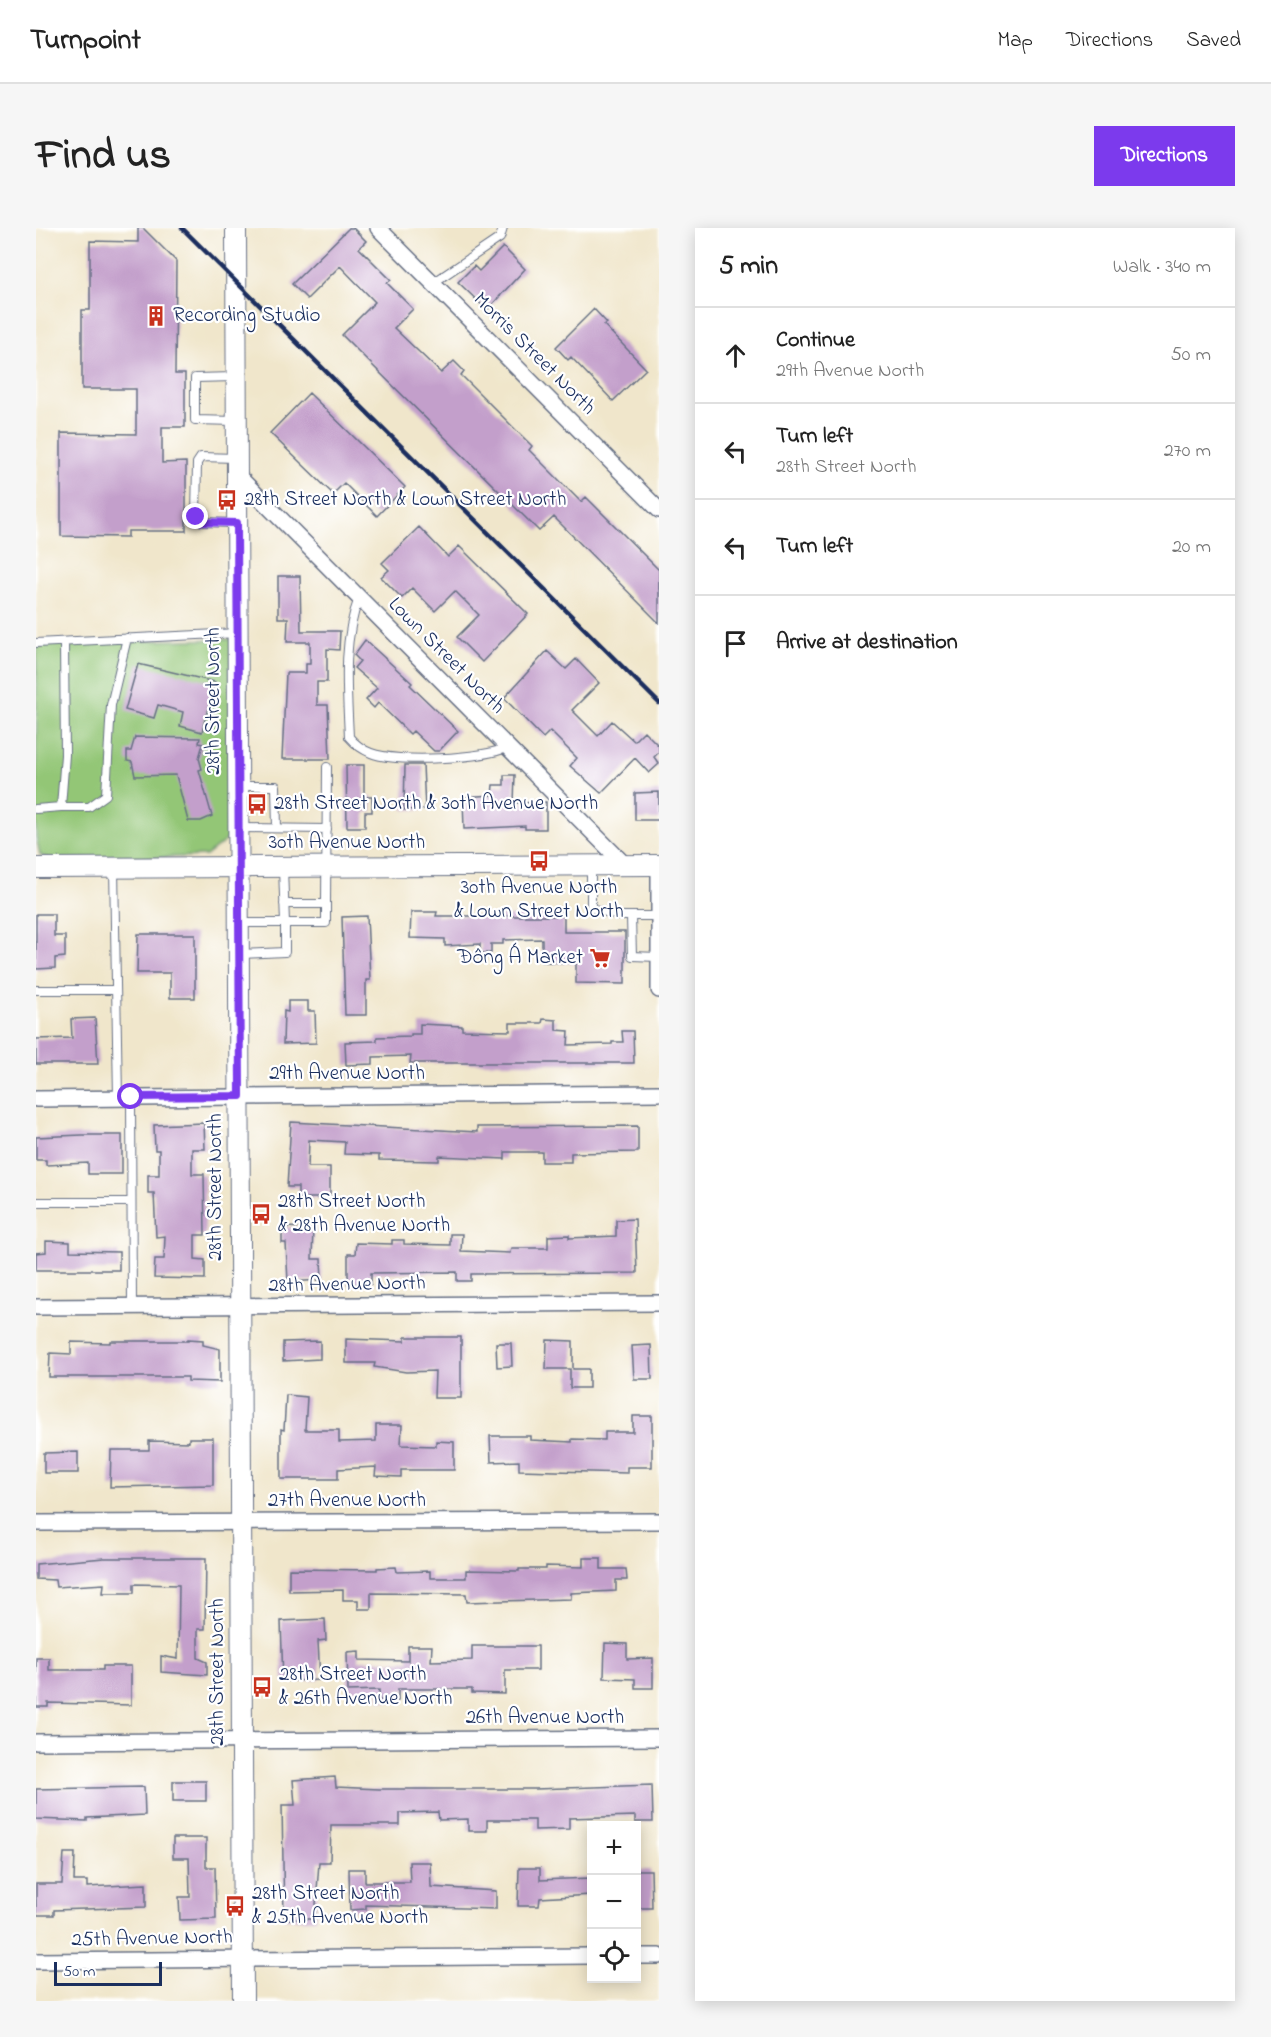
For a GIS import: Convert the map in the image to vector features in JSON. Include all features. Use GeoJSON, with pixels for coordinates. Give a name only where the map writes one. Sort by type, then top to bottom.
{"type":"FeatureCollection","features":[{"type":"Feature","properties":{"kind":"street","name":"28th Street North"},"geometry":{"type":"LineString","coordinates":[[236,228],[243,2001]]}},
{"type":"Feature","properties":{"kind":"street","name":"Morris Street North"},"geometry":{"type":"LineString","coordinates":[[378,228],[659,510]]}},
{"type":"Feature","properties":{"kind":"street","name":"Lown Street North"},"geometry":{"type":"LineString","coordinates":[[238,467],[358,598],[625,865]]}},
{"type":"Feature","properties":{"kind":"street","name":"30th Avenue North"},"geometry":{"type":"LineString","coordinates":[[36,868],[659,865]]}},
{"type":"Feature","properties":{"kind":"street"},"geometry":{"type":"LineString","coordinates":[[659,865],[659,990]]}},
{"type":"Feature","properties":{"kind":"street","name":"29th Avenue North"},"geometry":{"type":"LineString","coordinates":[[36,1099],[659,1093]]}},
{"type":"Feature","properties":{"kind":"street","name":"28th Avenue North"},"geometry":{"type":"LineString","coordinates":[[36,1307],[659,1303]]}},
{"type":"Feature","properties":{"kind":"street","name":"27th Avenue North"},"geometry":{"type":"LineString","coordinates":[[36,1523],[659,1521]]}},
{"type":"Feature","properties":{"kind":"street","name":"26th Avenue North"},"geometry":{"type":"LineString","coordinates":[[36,1742],[659,1738]]}},
{"type":"Feature","properties":{"kind":"street","name":"25th Avenue North"},"geometry":{"type":"LineString","coordinates":[[36,1961],[587,1956]]}},
{"type":"Feature","properties":{"kind":"street"},"geometry":{"type":"LineString","coordinates":[[641,1956],[659,1956]]}},
{"type":"Feature","properties":{"kind":"lane"},"geometry":{"type":"LineString","coordinates":[[433,283],[500,238],[503,228]]}},
{"type":"Feature","properties":{"kind":"lane"},"geometry":{"type":"LineString","coordinates":[[237,377],[195,378],[195,420],[237,422]]}},
{"type":"Feature","properties":{"kind":"lane"},"geometry":{"type":"LineString","coordinates":[[237,523],[202,522],[196,517],[197,463],[201,458],[238,467]]}},
{"type":"Feature","properties":{"kind":"lane"},"geometry":{"type":"LineString","coordinates":[[358,598],[350,620],[347,658],[349,737],[358,747],[388,757],[428,758],[483,755],[497,753],[508,747]]}},
{"type":"Feature","properties":{"kind":"lane"},"geometry":{"type":"LineString","coordinates":[[36,643],[238,633]]}},
{"type":"Feature","properties":{"kind":"lane"},"geometry":{"type":"LineString","coordinates":[[36,809],[89,807],[106,795],[111,705],[127,638]]}},
{"type":"Feature","properties":{"kind":"lane"},"geometry":{"type":"LineString","coordinates":[[61,807],[65,755],[64,642]]}},
{"type":"Feature","properties":{"kind":"lane"},"geometry":{"type":"LineString","coordinates":[[239,923],[326,923],[327,767]]}},
{"type":"Feature","properties":{"kind":"lane"},"geometry":{"type":"LineString","coordinates":[[238,786],[276,786],[277,828]]}},
{"type":"Feature","properties":{"kind":"lane"},"geometry":{"type":"LineString","coordinates":[[239,828],[327,829]]}},
{"type":"Feature","properties":{"kind":"lane"},"geometry":{"type":"LineString","coordinates":[[591,865],[591,908],[631,916],[658,916]]}},
{"type":"Feature","properties":{"kind":"lane"},"geometry":{"type":"LineString","coordinates":[[239,954],[285,952],[284,867]]}},
{"type":"Feature","properties":{"kind":"lane"},"geometry":{"type":"LineString","coordinates":[[114,868],[116,990],[131,1202],[132,1307]]}},
{"type":"Feature","properties":{"kind":"lane"},"geometry":{"type":"LineString","coordinates":[[284,904],[326,904]]}},
{"type":"Feature","properties":{"kind":"lane"},"geometry":{"type":"LineString","coordinates":[[631,916],[632,956],[658,957]]}},
{"type":"Feature","properties":{"kind":"lane"},"geometry":{"type":"LineString","coordinates":[[36,990],[116,990]]}},
{"type":"Feature","properties":{"kind":"lane"},"geometry":{"type":"LineString","coordinates":[[36,1202],[131,1202]]}},
{"type":"Feature","properties":{"kind":"green space"},"geometry":{"type":"Polygon","coordinates":[[[232,639],[229,838],[206,856],[53,861],[40,855],[36,837],[37,643],[232,639]]]}},
{"type":"Feature","properties":{"kind":"building"},"geometry":{"type":"Polygon","coordinates":[[[138,228],[143,228],[176,261],[175,374],[185,374],[185,427],[162,427],[162,463],[186,462],[186,531],[128,531],[128,537],[61,536],[61,433],[136,434],[136,389],[82,389],[82,310],[90,310],[90,241],[138,242],[138,228]]]}},
{"type":"Feature","properties":{"kind":"building"},"geometry":{"type":"Polygon","coordinates":[[[349,228],[353,228],[366,241],[359,248],[391,280],[387,283],[413,309],[394,328],[441,373],[454,361],[464,371],[461,375],[532,446],[529,450],[581,502],[586,497],[659,570],[659,623],[554,517],[539,531],[342,335],[375,302],[340,266],[307,299],[292,284],[349,228]]]}},
{"type":"Feature","properties":{"kind":"building"},"geometry":{"type":"Polygon","coordinates":[[[503,247],[525,269],[487,310],[458,282],[474,266],[479,271],[503,247]]]}},
{"type":"Feature","properties":{"kind":"building"},"geometry":{"type":"Polygon","coordinates":[[[594,309],[607,323],[604,325],[646,369],[613,401],[571,357],[568,360],[556,347],[594,309]]]}},
{"type":"Feature","properties":{"kind":"building"},"geometry":{"type":"Polygon","coordinates":[[[309,393],[405,487],[377,516],[344,483],[333,494],[270,433],[309,393]]]}},
{"type":"Feature","properties":{"kind":"building"},"geometry":{"type":"Polygon","coordinates":[[[419,527],[448,557],[459,546],[528,614],[482,662],[457,637],[479,615],[455,591],[435,611],[412,588],[402,598],[381,577],[389,570],[382,563],[419,527]]]}},
{"type":"Feature","properties":{"kind":"building"},"geometry":{"type":"Polygon","coordinates":[[[278,576],[300,576],[301,631],[340,631],[339,650],[327,649],[327,682],[317,682],[317,705],[328,705],[330,759],[282,759],[286,673],[306,673],[306,664],[310,664],[310,642],[287,642],[288,618],[278,618],[278,576]]]}},
{"type":"Feature","properties":{"kind":"building"},"geometry":{"type":"Polygon","coordinates":[[[365,640],[412,683],[410,685],[458,731],[439,751],[434,751],[413,731],[410,734],[378,703],[374,708],[366,700],[377,688],[354,668],[360,661],[354,655],[365,640]]]}},
{"type":"Feature","properties":{"kind":"building"},"geometry":{"type":"Polygon","coordinates":[[[547,651],[566,669],[576,659],[599,683],[572,710],[598,736],[612,721],[634,741],[644,731],[659,746],[659,752],[654,757],[659,764],[649,773],[635,758],[601,793],[570,766],[577,758],[550,731],[543,738],[504,698],[547,651]]]}},
{"type":"Feature","properties":{"kind":"building"},"geometry":{"type":"Polygon","coordinates":[[[138,664],[215,682],[202,732],[180,726],[183,712],[158,705],[154,718],[125,710],[138,664]]]}},
{"type":"Feature","properties":{"kind":"building"},"geometry":{"type":"Polygon","coordinates":[[[135,737],[200,738],[199,743],[203,744],[199,758],[202,769],[199,770],[212,816],[201,821],[188,821],[176,775],[135,776],[132,762],[127,761],[127,751],[131,751],[135,737]]]}},
{"type":"Feature","properties":{"kind":"building"},"geometry":{"type":"Polygon","coordinates":[[[346,765],[364,765],[364,797],[372,797],[372,812],[365,812],[365,827],[347,827],[346,765]]]}},
{"type":"Feature","properties":{"kind":"building"},"geometry":{"type":"Polygon","coordinates":[[[405,765],[423,765],[425,809],[404,810],[405,765]]]}},
{"type":"Feature","properties":{"kind":"building"},"geometry":{"type":"Polygon","coordinates":[[[504,775],[515,775],[514,803],[546,802],[546,829],[525,829],[525,826],[464,829],[463,797],[492,795],[493,785],[504,785],[504,775]]]}},
{"type":"Feature","properties":{"kind":"building"},"geometry":{"type":"Polygon","coordinates":[[[659,792],[659,820],[635,820],[635,793],[659,792]]]}},
{"type":"Feature","properties":{"kind":"building"},"geometry":{"type":"Polygon","coordinates":[[[411,912],[437,912],[436,916],[564,916],[564,932],[625,932],[625,984],[576,983],[576,963],[542,962],[542,939],[503,940],[503,944],[491,944],[491,953],[480,953],[480,944],[445,946],[445,939],[410,938],[411,912]]]}},
{"type":"Feature","properties":{"kind":"building"},"geometry":{"type":"Polygon","coordinates":[[[36,914],[54,914],[54,936],[65,936],[65,957],[55,958],[55,968],[36,969],[36,914]]]}},
{"type":"Feature","properties":{"kind":"building"},"geometry":{"type":"Polygon","coordinates":[[[367,916],[370,980],[366,980],[366,1015],[345,1015],[342,917],[367,916]]]}},
{"type":"Feature","properties":{"kind":"building"},"geometry":{"type":"Polygon","coordinates":[[[138,934],[195,934],[195,998],[170,998],[170,973],[137,973],[138,934]]]}},
{"type":"Feature","properties":{"kind":"building"},"geometry":{"type":"Polygon","coordinates":[[[288,1001],[308,1001],[308,1011],[315,1011],[316,1043],[283,1044],[284,1011],[288,1012],[288,1001]]]}},
{"type":"Feature","properties":{"kind":"building"},"geometry":{"type":"Polygon","coordinates":[[[95,1018],[98,1064],[36,1064],[36,1039],[72,1038],[71,1019],[95,1018]]]}},
{"type":"Feature","properties":{"kind":"building"},"geometry":{"type":"Polygon","coordinates":[[[543,1019],[556,1020],[556,1030],[569,1031],[568,1045],[623,1042],[622,1031],[633,1031],[634,1063],[410,1063],[411,1056],[373,1057],[373,1064],[346,1065],[345,1042],[377,1041],[377,1037],[420,1034],[420,1024],[462,1026],[462,1030],[510,1031],[510,1023],[542,1023],[543,1019]]]}},
{"type":"Feature","properties":{"kind":"building"},"geometry":{"type":"Polygon","coordinates":[[[291,1122],[477,1132],[477,1127],[638,1126],[638,1152],[571,1153],[571,1162],[542,1162],[542,1152],[505,1152],[505,1159],[439,1156],[439,1161],[379,1160],[379,1155],[344,1154],[345,1142],[309,1140],[308,1167],[330,1167],[330,1198],[298,1198],[298,1187],[287,1187],[291,1122]]]}},
{"type":"Feature","properties":{"kind":"building"},"geometry":{"type":"Polygon","coordinates":[[[204,1123],[205,1149],[192,1149],[192,1174],[204,1174],[205,1235],[195,1235],[195,1259],[205,1260],[205,1279],[154,1278],[155,1259],[164,1259],[165,1236],[156,1237],[154,1193],[148,1193],[148,1175],[159,1175],[159,1150],[155,1150],[154,1125],[204,1123]]]}},
{"type":"Feature","properties":{"kind":"building"},"geometry":{"type":"Polygon","coordinates":[[[122,1135],[122,1174],[88,1174],[88,1163],[46,1165],[46,1160],[36,1160],[36,1137],[122,1135]]]}},
{"type":"Feature","properties":{"kind":"building"},"geometry":{"type":"Polygon","coordinates":[[[635,1219],[637,1273],[471,1274],[471,1281],[457,1281],[457,1272],[371,1273],[371,1284],[348,1284],[348,1254],[355,1254],[356,1243],[392,1244],[392,1240],[404,1240],[404,1244],[450,1245],[450,1234],[462,1234],[461,1251],[510,1253],[511,1248],[548,1248],[548,1236],[569,1235],[569,1238],[616,1236],[616,1220],[635,1219]]]}},
{"type":"Feature","properties":{"kind":"building"},"geometry":{"type":"Polygon","coordinates":[[[282,1227],[313,1228],[312,1259],[321,1259],[322,1280],[288,1282],[286,1243],[282,1243],[282,1227]]]}},
{"type":"Feature","properties":{"kind":"building"},"geometry":{"type":"Polygon","coordinates":[[[46,1241],[70,1242],[70,1251],[119,1252],[119,1270],[36,1270],[36,1253],[46,1252],[46,1241]]]}},
{"type":"Feature","properties":{"kind":"building"},"geometry":{"type":"Polygon","coordinates":[[[405,1337],[461,1337],[461,1398],[434,1398],[435,1371],[406,1372],[374,1367],[375,1363],[346,1363],[346,1339],[405,1341],[405,1337]]]}},
{"type":"Feature","properties":{"kind":"building"},"geometry":{"type":"Polygon","coordinates":[[[188,1339],[203,1340],[203,1345],[220,1349],[220,1382],[188,1381],[188,1377],[49,1377],[50,1353],[71,1354],[71,1342],[188,1341],[188,1339]]]}},
{"type":"Feature","properties":{"kind":"building"},"geometry":{"type":"Polygon","coordinates":[[[547,1340],[573,1341],[573,1369],[589,1369],[589,1388],[570,1388],[570,1369],[546,1369],[547,1340]]]}},
{"type":"Feature","properties":{"kind":"building"},"geometry":{"type":"Polygon","coordinates":[[[320,1341],[320,1359],[283,1361],[283,1342],[320,1341]]]}},
{"type":"Feature","properties":{"kind":"building"},"geometry":{"type":"Polygon","coordinates":[[[496,1343],[511,1343],[512,1366],[497,1367],[496,1343]]]}},
{"type":"Feature","properties":{"kind":"building"},"geometry":{"type":"Polygon","coordinates":[[[651,1345],[652,1379],[634,1379],[632,1346],[651,1345]]]}},
{"type":"Feature","properties":{"kind":"building"},"geometry":{"type":"Polygon","coordinates":[[[286,1395],[307,1397],[305,1430],[339,1430],[339,1442],[376,1441],[376,1425],[402,1425],[401,1445],[436,1446],[436,1441],[454,1442],[454,1470],[401,1470],[401,1477],[375,1476],[376,1467],[338,1469],[338,1479],[281,1479],[281,1429],[284,1430],[286,1395]]]}},
{"type":"Feature","properties":{"kind":"building"},"geometry":{"type":"Polygon","coordinates":[[[633,1416],[652,1416],[652,1467],[627,1467],[627,1473],[519,1470],[519,1461],[491,1462],[490,1436],[530,1436],[530,1440],[572,1442],[572,1439],[605,1440],[605,1432],[633,1432],[633,1416]]]}},
{"type":"Feature","properties":{"kind":"building"},"geometry":{"type":"Polygon","coordinates":[[[189,1438],[213,1438],[213,1485],[110,1487],[111,1450],[149,1450],[149,1441],[189,1442],[189,1438]]]}},
{"type":"Feature","properties":{"kind":"building"},"geometry":{"type":"Polygon","coordinates":[[[78,1452],[78,1473],[44,1473],[44,1453],[78,1452]]]}},
{"type":"Feature","properties":{"kind":"building"},"geometry":{"type":"Polygon","coordinates":[[[104,1558],[206,1558],[205,1629],[198,1629],[198,1658],[207,1662],[207,1675],[161,1672],[161,1656],[178,1659],[179,1585],[134,1584],[134,1593],[103,1593],[104,1584],[56,1587],[55,1580],[36,1579],[36,1564],[104,1558]]]}},
{"type":"Feature","properties":{"kind":"building"},"geometry":{"type":"Polygon","coordinates":[[[583,1558],[601,1558],[601,1569],[626,1569],[627,1580],[616,1580],[616,1591],[571,1593],[571,1599],[467,1602],[466,1594],[371,1593],[371,1609],[358,1609],[358,1600],[343,1600],[343,1590],[289,1591],[289,1569],[377,1570],[377,1568],[396,1567],[397,1572],[430,1571],[430,1578],[466,1578],[466,1570],[519,1571],[519,1569],[546,1569],[546,1566],[583,1567],[583,1558]]]}},
{"type":"Feature","properties":{"kind":"building"},"geometry":{"type":"Polygon","coordinates":[[[325,1619],[326,1640],[318,1641],[320,1680],[283,1681],[281,1621],[325,1619]]]}},
{"type":"Feature","properties":{"kind":"building"},"geometry":{"type":"Polygon","coordinates":[[[605,1643],[627,1644],[627,1659],[653,1658],[653,1688],[635,1688],[635,1679],[604,1678],[605,1643]]]}},
{"type":"Feature","properties":{"kind":"building"},"geometry":{"type":"Polygon","coordinates":[[[408,1646],[432,1646],[431,1661],[472,1660],[472,1646],[538,1646],[538,1670],[505,1670],[505,1694],[472,1693],[472,1689],[398,1689],[398,1701],[379,1700],[379,1690],[348,1691],[347,1652],[359,1651],[359,1660],[408,1661],[408,1646]]]}},
{"type":"Feature","properties":{"kind":"building"},"geometry":{"type":"Polygon","coordinates":[[[36,1658],[49,1658],[49,1670],[103,1670],[103,1666],[131,1666],[131,1705],[48,1703],[48,1707],[36,1707],[36,1658]]]}},
{"type":"Feature","properties":{"kind":"building"},"geometry":{"type":"Polygon","coordinates":[[[335,1777],[336,1787],[379,1789],[535,1789],[652,1785],[653,1822],[635,1821],[635,1816],[569,1818],[569,1829],[535,1830],[535,1820],[487,1820],[487,1831],[468,1831],[468,1819],[439,1820],[438,1812],[400,1813],[400,1825],[331,1825],[330,1862],[319,1862],[315,1919],[284,1919],[282,1805],[295,1805],[293,1780],[335,1777]]]}},
{"type":"Feature","properties":{"kind":"building"},"geometry":{"type":"Polygon","coordinates":[[[173,1781],[206,1781],[206,1801],[173,1801],[173,1781]]]}},
{"type":"Feature","properties":{"kind":"building"},"geometry":{"type":"Polygon","coordinates":[[[144,1787],[145,1815],[87,1818],[87,1821],[36,1819],[36,1789],[144,1787]]]}},
{"type":"Feature","properties":{"kind":"building"},"geometry":{"type":"Polygon","coordinates":[[[173,1838],[206,1838],[206,1867],[215,1867],[216,1919],[180,1920],[179,1897],[190,1897],[189,1858],[173,1858],[173,1838]]]}},
{"type":"Feature","properties":{"kind":"building"},"geometry":{"type":"Polygon","coordinates":[[[64,1853],[75,1853],[74,1881],[87,1881],[87,1887],[146,1884],[146,1907],[54,1910],[54,1915],[36,1915],[36,1884],[62,1884],[64,1853]]]}},
{"type":"Feature","properties":{"kind":"building"},"geometry":{"type":"Polygon","coordinates":[[[409,1862],[430,1862],[431,1887],[496,1891],[496,1909],[366,1905],[366,1909],[350,1910],[349,1869],[365,1869],[365,1882],[410,1882],[409,1862]]]}},
{"type":"Feature","properties":{"kind":"building"},"geometry":{"type":"Polygon","coordinates":[[[519,1868],[540,1868],[540,1880],[587,1878],[587,1895],[540,1898],[539,1906],[518,1906],[519,1868]]]}},
{"type":"Feature","properties":{"kind":"building"},"geometry":{"type":"Polygon","coordinates":[[[641,1870],[651,1870],[652,1908],[641,1908],[641,1870]]]}},
{"type":"Feature","properties":{"kind":"railway"},"geometry":{"type":"LineString","coordinates":[[182,228],[659,703]]}},
{"type":"Feature","properties":{"kind":"place","name":"Recording Studio"},"geometry":{"type":"Point","coordinates":[156,316]}},
{"type":"Feature","properties":{"kind":"place","name":"28th Street North & Lown Street North"},"geometry":{"type":"Point","coordinates":[227,500]}},
{"type":"Feature","properties":{"kind":"place","name":"28th Street North & 30th Avenue North"},"geometry":{"type":"Point","coordinates":[257,804]}},
{"type":"Feature","properties":{"kind":"place","name":"30th Avenue North & Lown Street North"},"geometry":{"type":"Point","coordinates":[539,861]}},
{"type":"Feature","properties":{"kind":"place","name":"Đông Á Market"},"geometry":{"type":"Point","coordinates":[600,958]}},
{"type":"Feature","properties":{"kind":"place","name":"28th Street North & 28th Avenue North"},"geometry":{"type":"Point","coordinates":[261,1214]}},
{"type":"Feature","properties":{"kind":"place","name":"28th Street North & 26th Avenue North"},"geometry":{"type":"Point","coordinates":[262,1687]}},
{"type":"Feature","properties":{"kind":"place","name":"28th Street North & 25th Avenue North"},"geometry":{"type":"Point","coordinates":[235,1906]}},
{"type":"Feature","properties":{"kind":"route"},"geometry":{"type":"LineString","coordinates":[[131,1097],[240,1096],[237,523],[202,522],[196,517]]}}]}
